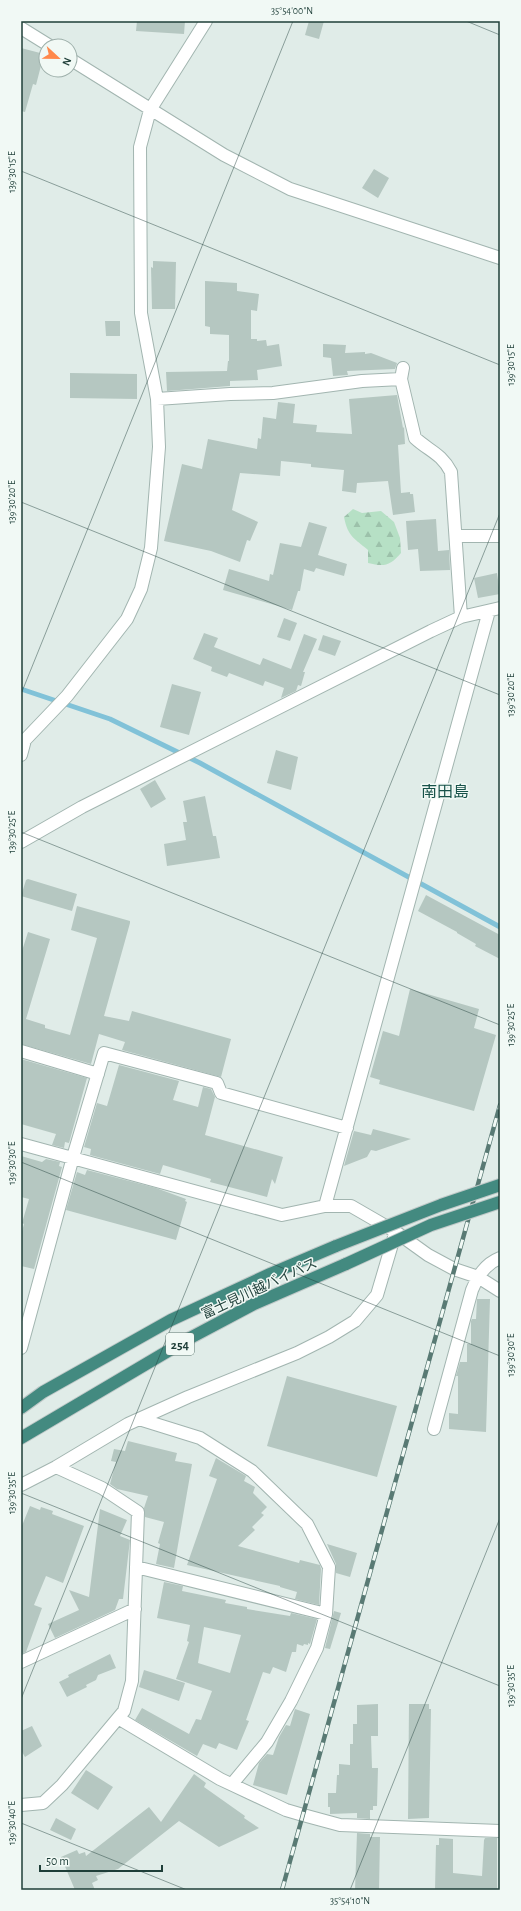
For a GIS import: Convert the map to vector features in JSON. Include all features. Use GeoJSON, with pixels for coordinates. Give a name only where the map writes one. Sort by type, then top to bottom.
{"type":"FeatureCollection","features":[{"type":"Feature","properties":{"kind":"highway","name":"富士見川越バイパス"},"geometry":{"type":"LineString","coordinates":[[21,1408],[43,1392],[171,1320],[263,1277],[336,1246],[441,1205],[500,1185]]}},
{"type":"Feature","properties":{"kind":"highway","name":"富士見川越バイパス"},"geometry":{"type":"LineString","coordinates":[[21,1438],[190,1338],[254,1304],[431,1225],[500,1202]]}},
{"type":"Feature","properties":{"kind":"street"},"geometry":{"type":"LineString","coordinates":[[21,755],[25,740],[67,696],[127,619],[140,589],[151,548],[160,447],[157,399],[141,313],[140,147],[150,110],[206,21]]}},
{"type":"Feature","properties":{"kind":"street"},"geometry":{"type":"LineString","coordinates":[[21,28],[38,39]]}},
{"type":"Feature","properties":{"kind":"street"},"geometry":{"type":"LineString","coordinates":[[78,64],[224,155],[290,189],[500,258]]}},
{"type":"Feature","properties":{"kind":"street"},"geometry":{"type":"LineString","coordinates":[[157,399],[230,394],[273,393],[402,374],[415,438],[441,456],[451,472],[461,617]]}},
{"type":"Feature","properties":{"kind":"street"},"geometry":{"type":"LineString","coordinates":[[456,536],[500,536]]}},
{"type":"Feature","properties":{"kind":"street"},"geometry":{"type":"LineString","coordinates":[[21,842],[82,807],[461,617],[494,609],[325,1206]]}},
{"type":"Feature","properties":{"kind":"street"},"geometry":{"type":"LineString","coordinates":[[21,1051],[98,1074]]}},
{"type":"Feature","properties":{"kind":"street"},"geometry":{"type":"LineString","coordinates":[[21,1348],[73,1157],[104,1053],[217,1083],[222,1093],[347,1128]]}},
{"type":"Feature","properties":{"kind":"street"},"geometry":{"type":"LineString","coordinates":[[21,1144],[282,1215],[325,1206],[350,1206],[396,1232],[428,1255],[454,1269],[478,1277],[500,1291]]}},
{"type":"Feature","properties":{"kind":"street"},"geometry":{"type":"LineString","coordinates":[[21,1485],[56,1467],[139,1419],[195,1394],[297,1353],[355,1322],[377,1295],[396,1232]]}},
{"type":"Feature","properties":{"kind":"street"},"geometry":{"type":"LineString","coordinates":[[434,1429],[472,1290],[478,1277],[491,1261],[500,1258]]}},
{"type":"Feature","properties":{"kind":"street"},"geometry":{"type":"LineString","coordinates":[[139,1419],[200,1438],[252,1471],[307,1524],[329,1567],[326,1614],[317,1648],[291,1701],[267,1742],[232,1784]]}},
{"type":"Feature","properties":{"kind":"street"},"geometry":{"type":"LineString","coordinates":[[21,1805],[43,1803],[62,1784],[124,1711],[132,1681],[138,1512],[102,1488],[56,1467]]}},
{"type":"Feature","properties":{"kind":"street"},"geometry":{"type":"LineString","coordinates":[[136,1568],[326,1614]]}},
{"type":"Feature","properties":{"kind":"street"},"geometry":{"type":"LineString","coordinates":[[21,1662],[135,1609]]}},
{"type":"Feature","properties":{"kind":"street"},"geometry":{"type":"LineString","coordinates":[[118,1718],[232,1784],[286,1810],[340,1825],[464,1831],[500,1831]]}},
{"type":"Feature","properties":{"kind":"green space"},"geometry":{"type":"Polygon","coordinates":[[[353,509],[362,513],[381,511],[394,522],[400,538],[401,553],[393,561],[383,565],[368,563],[368,550],[355,540],[347,529],[344,517],[353,509]]]}},
{"type":"Feature","properties":{"kind":"building"},"geometry":{"type":"Polygon","coordinates":[[[137,21],[185,21],[184,34],[136,31],[137,21]]]}},
{"type":"Feature","properties":{"kind":"building"},"geometry":{"type":"Polygon","coordinates":[[[309,21],[324,21],[319,39],[305,35],[309,21]]]}},
{"type":"Feature","properties":{"kind":"building"},"geometry":{"type":"Polygon","coordinates":[[[21,48],[38,52],[38,77],[36,85],[33,84],[25,112],[21,111],[21,48]]]}},
{"type":"Feature","properties":{"kind":"building"},"geometry":{"type":"Polygon","coordinates":[[[374,169],[389,178],[378,198],[362,188],[374,169]]]}},
{"type":"Feature","properties":{"kind":"building"},"geometry":{"type":"Polygon","coordinates":[[[153,261],[176,262],[175,309],[152,309],[151,267],[153,268],[153,261]]]}},
{"type":"Feature","properties":{"kind":"building"},"geometry":{"type":"Polygon","coordinates":[[[205,281],[237,283],[237,291],[259,294],[257,311],[251,310],[251,339],[257,339],[257,341],[266,340],[267,346],[279,344],[282,366],[257,370],[258,380],[230,381],[230,386],[167,391],[166,372],[227,371],[229,361],[229,335],[210,334],[210,327],[205,326],[205,281]]]}},
{"type":"Feature","properties":{"kind":"building"},"geometry":{"type":"Polygon","coordinates":[[[105,321],[120,321],[120,336],[106,336],[105,321]]]}},
{"type":"Feature","properties":{"kind":"building"},"geometry":{"type":"Polygon","coordinates":[[[323,344],[346,345],[345,353],[371,353],[397,363],[395,369],[347,371],[348,375],[333,376],[331,358],[323,357],[323,344]]]}},
{"type":"Feature","properties":{"kind":"building"},"geometry":{"type":"Polygon","coordinates":[[[70,373],[137,374],[137,399],[70,398],[70,373]]]}},
{"type":"Feature","properties":{"kind":"building"},"geometry":{"type":"Polygon","coordinates":[[[397,395],[403,428],[404,427],[405,444],[398,445],[401,493],[410,492],[410,494],[413,494],[415,512],[393,515],[388,481],[357,483],[356,493],[342,491],[344,470],[311,467],[311,464],[281,461],[280,476],[240,473],[232,510],[258,522],[250,541],[247,540],[240,562],[211,551],[164,541],[182,464],[202,469],[208,439],[257,449],[258,438],[261,439],[263,417],[276,419],[278,402],[295,404],[293,423],[317,425],[316,432],[352,434],[349,399],[397,395]]]}},
{"type":"Feature","properties":{"kind":"building"},"geometry":{"type":"Polygon","coordinates":[[[436,519],[438,551],[449,550],[450,570],[420,571],[418,549],[408,550],[406,521],[436,519]]]}},
{"type":"Feature","properties":{"kind":"building"},"geometry":{"type":"Polygon","coordinates":[[[309,522],[327,527],[318,555],[347,564],[344,576],[316,568],[314,572],[304,569],[300,591],[298,591],[292,610],[223,590],[229,569],[269,581],[270,574],[273,575],[280,543],[301,547],[309,522]]]}},
{"type":"Feature","properties":{"kind":"building"},"geometry":{"type":"Polygon","coordinates":[[[497,573],[500,594],[478,598],[474,578],[497,573]]]}},
{"type":"Feature","properties":{"kind":"building"},"geometry":{"type":"Polygon","coordinates":[[[284,618],[297,623],[290,641],[277,637],[284,618]]]}},
{"type":"Feature","properties":{"kind":"building"},"geometry":{"type":"Polygon","coordinates":[[[204,633],[218,638],[214,647],[260,665],[263,658],[291,669],[304,634],[317,639],[303,672],[305,672],[301,686],[298,685],[296,691],[281,698],[284,688],[265,681],[263,686],[229,673],[227,677],[211,671],[212,667],[193,659],[204,633]]]}},
{"type":"Feature","properties":{"kind":"building"},"geometry":{"type":"Polygon","coordinates":[[[323,635],[341,641],[335,656],[318,650],[323,635]]]}},
{"type":"Feature","properties":{"kind":"building"},"geometry":{"type":"Polygon","coordinates":[[[172,684],[201,692],[189,735],[160,727],[172,684]]]}},
{"type":"Feature","properties":{"kind":"building"},"geometry":{"type":"Polygon","coordinates":[[[276,750],[298,757],[291,790],[267,783],[276,750]]]}},
{"type":"Feature","properties":{"kind":"building"},"geometry":{"type":"Polygon","coordinates":[[[155,780],[166,799],[151,808],[140,789],[155,780]]]}},
{"type":"Feature","properties":{"kind":"building"},"geometry":{"type":"Polygon","coordinates":[[[205,796],[213,836],[216,836],[220,858],[167,866],[164,844],[186,840],[183,822],[187,822],[183,801],[205,796]]]}},
{"type":"Feature","properties":{"kind":"building"},"geometry":{"type":"Polygon","coordinates":[[[28,879],[77,894],[72,911],[21,896],[26,880],[28,879]]]}},
{"type":"Feature","properties":{"kind":"building"},"geometry":{"type":"Polygon","coordinates":[[[426,895],[500,935],[500,959],[475,946],[476,944],[457,932],[418,911],[426,895]]]}},
{"type":"Feature","properties":{"kind":"building"},"geometry":{"type":"Polygon","coordinates":[[[77,906],[130,921],[104,1016],[129,1021],[132,1011],[231,1039],[221,1077],[122,1050],[125,1042],[99,1034],[91,1064],[21,1044],[21,954],[28,932],[50,939],[26,1019],[45,1025],[45,1028],[70,1035],[97,938],[71,930],[77,906]]]}},
{"type":"Feature","properties":{"kind":"building"},"geometry":{"type":"Polygon","coordinates":[[[410,989],[479,1009],[474,1028],[496,1035],[474,1111],[379,1084],[380,1080],[370,1077],[383,1031],[399,1036],[410,989]]]}},
{"type":"Feature","properties":{"kind":"building"},"geometry":{"type":"Polygon","coordinates":[[[21,1059],[87,1078],[69,1143],[65,1142],[64,1148],[52,1145],[56,1134],[21,1124],[21,1059]]]}},
{"type":"Feature","properties":{"kind":"building"},"geometry":{"type":"Polygon","coordinates":[[[119,1065],[179,1081],[173,1100],[198,1107],[203,1087],[211,1089],[215,1097],[205,1135],[283,1157],[275,1184],[272,1179],[267,1197],[210,1182],[211,1179],[163,1165],[160,1174],[90,1155],[91,1149],[84,1147],[97,1103],[107,1106],[119,1065]]]}},
{"type":"Feature","properties":{"kind":"building"},"geometry":{"type":"Polygon","coordinates":[[[373,1129],[411,1139],[376,1151],[371,1150],[367,1157],[344,1166],[354,1131],[371,1135],[373,1129]]]}},
{"type":"Feature","properties":{"kind":"building"},"geometry":{"type":"Polygon","coordinates":[[[21,1156],[42,1162],[46,1159],[60,1162],[59,1166],[62,1167],[34,1269],[21,1266],[21,1235],[24,1224],[22,1223],[29,1199],[21,1197],[21,1156]]]}},
{"type":"Feature","properties":{"kind":"building"},"geometry":{"type":"Polygon","coordinates":[[[87,1170],[156,1188],[186,1199],[185,1201],[187,1202],[176,1240],[66,1210],[77,1172],[85,1175],[87,1170]]]}},
{"type":"Feature","properties":{"kind":"building"},"geometry":{"type":"Polygon","coordinates":[[[477,1299],[490,1299],[486,1432],[449,1429],[449,1413],[458,1414],[458,1376],[456,1376],[460,1362],[467,1362],[467,1344],[471,1344],[471,1321],[472,1319],[476,1319],[477,1299]]]}},
{"type":"Feature","properties":{"kind":"building"},"geometry":{"type":"Polygon","coordinates":[[[287,1376],[397,1406],[377,1477],[267,1446],[287,1376]]]}},
{"type":"Feature","properties":{"kind":"building"},"geometry":{"type":"Polygon","coordinates":[[[128,1441],[177,1453],[175,1461],[192,1464],[174,1568],[156,1564],[160,1544],[158,1543],[164,1522],[145,1517],[144,1508],[148,1496],[117,1489],[110,1484],[116,1462],[111,1461],[114,1449],[125,1451],[128,1441]]]}},
{"type":"Feature","properties":{"kind":"building"},"geometry":{"type":"Polygon","coordinates":[[[216,1458],[246,1476],[244,1481],[255,1487],[253,1493],[267,1507],[261,1513],[264,1515],[252,1527],[255,1530],[238,1546],[299,1563],[300,1560],[320,1565],[319,1605],[295,1599],[297,1592],[280,1586],[187,1565],[217,1479],[209,1476],[216,1458]]]}},
{"type":"Feature","properties":{"kind":"building"},"geometry":{"type":"Polygon","coordinates":[[[30,1506],[40,1510],[41,1507],[53,1511],[52,1514],[84,1526],[63,1583],[46,1576],[34,1605],[42,1608],[26,1652],[21,1654],[21,1528],[30,1506]]]}},
{"type":"Feature","properties":{"kind":"building"},"geometry":{"type":"Polygon","coordinates":[[[100,1509],[127,1520],[120,1536],[130,1540],[123,1599],[119,1599],[115,1610],[55,1638],[48,1624],[79,1610],[69,1590],[89,1597],[100,1509]]]}},
{"type":"Feature","properties":{"kind":"building"},"geometry":{"type":"Polygon","coordinates":[[[327,1544],[357,1553],[350,1577],[336,1573],[336,1564],[327,1544]]]}},
{"type":"Feature","properties":{"kind":"building"},"geometry":{"type":"Polygon","coordinates":[[[164,1582],[183,1586],[182,1591],[226,1600],[225,1603],[247,1607],[247,1609],[290,1616],[291,1613],[317,1619],[310,1644],[304,1644],[303,1646],[297,1644],[296,1652],[292,1652],[286,1672],[273,1667],[270,1674],[263,1672],[246,1720],[249,1721],[237,1750],[219,1743],[216,1749],[203,1744],[197,1756],[135,1720],[142,1708],[189,1734],[196,1719],[201,1720],[212,1691],[176,1679],[189,1642],[187,1641],[190,1625],[157,1618],[164,1582]],[[204,1627],[198,1663],[230,1673],[241,1635],[204,1627]]]}},
{"type":"Feature","properties":{"kind":"building"},"geometry":{"type":"Polygon","coordinates":[[[334,1611],[341,1613],[330,1649],[325,1648],[334,1611]]]}},
{"type":"Feature","properties":{"kind":"building"},"geometry":{"type":"Polygon","coordinates":[[[110,1654],[116,1668],[98,1675],[96,1680],[86,1685],[87,1687],[67,1697],[59,1682],[69,1677],[68,1675],[110,1654]]]}},
{"type":"Feature","properties":{"kind":"building"},"geometry":{"type":"Polygon","coordinates":[[[144,1670],[185,1683],[179,1701],[139,1687],[144,1670]]]}},
{"type":"Feature","properties":{"kind":"building"},"geometry":{"type":"Polygon","coordinates":[[[378,1704],[378,1736],[371,1736],[372,1768],[378,1768],[377,1806],[373,1806],[373,1810],[370,1810],[370,1819],[357,1818],[357,1813],[330,1814],[330,1807],[328,1807],[328,1793],[336,1793],[339,1764],[350,1765],[350,1744],[353,1744],[353,1724],[357,1724],[357,1705],[378,1704]]]}},
{"type":"Feature","properties":{"kind":"building"},"geometry":{"type":"Polygon","coordinates":[[[409,1704],[429,1704],[429,1709],[431,1709],[429,1818],[408,1819],[409,1704]]]}},
{"type":"Feature","properties":{"kind":"building"},"geometry":{"type":"Polygon","coordinates":[[[295,1709],[310,1714],[287,1795],[253,1785],[259,1763],[267,1754],[273,1755],[279,1737],[286,1725],[290,1726],[295,1709]]]}},
{"type":"Feature","properties":{"kind":"building"},"geometry":{"type":"Polygon","coordinates":[[[32,1726],[42,1746],[25,1757],[21,1750],[21,1731],[32,1726]]]}},
{"type":"Feature","properties":{"kind":"building"},"geometry":{"type":"Polygon","coordinates":[[[86,1770],[113,1787],[98,1810],[71,1793],[86,1770]]]}},
{"type":"Feature","properties":{"kind":"building"},"geometry":{"type":"Polygon","coordinates":[[[194,1774],[206,1783],[204,1787],[245,1816],[244,1818],[259,1828],[219,1847],[179,1821],[118,1869],[96,1876],[98,1880],[92,1883],[95,1890],[75,1890],[61,1857],[77,1850],[79,1854],[85,1852],[86,1856],[149,1807],[161,1822],[194,1774]]]}},
{"type":"Feature","properties":{"kind":"building"},"geometry":{"type":"Polygon","coordinates":[[[56,1818],[76,1829],[71,1840],[50,1830],[56,1818]]]}},
{"type":"Feature","properties":{"kind":"building"},"geometry":{"type":"Polygon","coordinates":[[[357,1833],[370,1834],[370,1837],[380,1837],[379,1890],[355,1890],[357,1833]]]}},
{"type":"Feature","properties":{"kind":"building"},"geometry":{"type":"Polygon","coordinates":[[[439,1838],[453,1839],[453,1873],[482,1876],[484,1840],[485,1838],[497,1838],[497,1890],[435,1890],[436,1845],[439,1845],[439,1838]]]}},
{"type":"Feature","properties":{"kind":"waterway"},"geometry":{"type":"LineString","coordinates":[[21,689],[110,719],[200,763],[500,927]]}},
{"type":"Feature","properties":{"kind":"railway"},"geometry":{"type":"LineString","coordinates":[[282,1890],[500,1105]]}},
{"type":"Feature","properties":{"kind":"district","name":"南田島"},"geometry":{"type":"Point","coordinates":[445,791]}}]}
